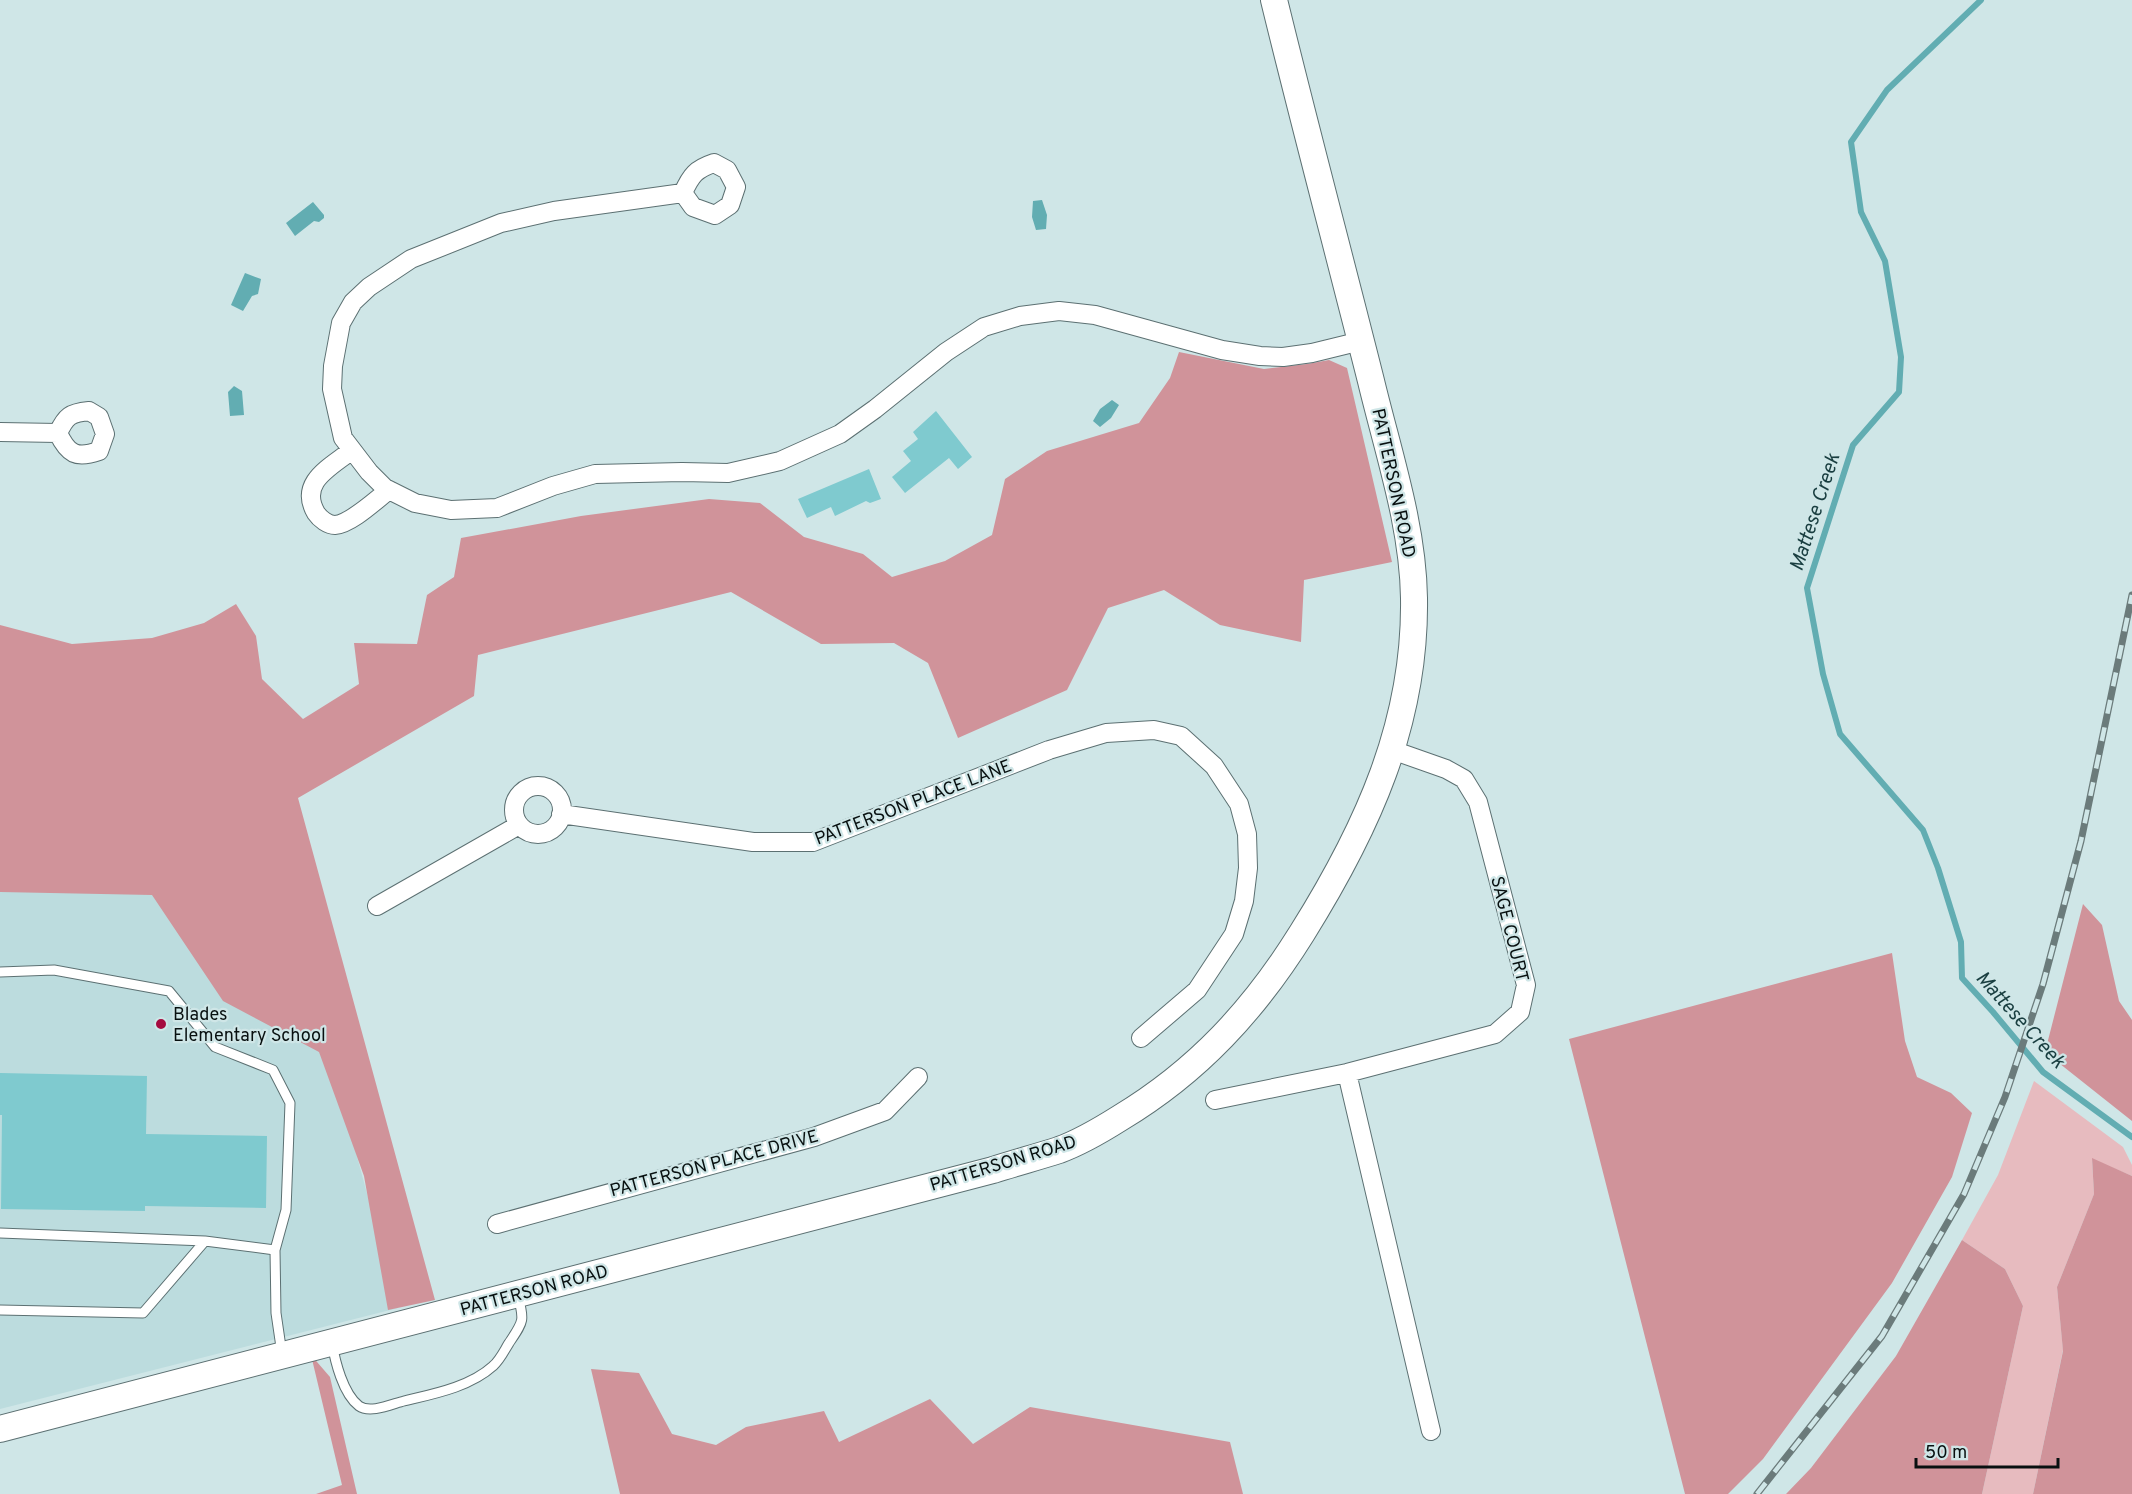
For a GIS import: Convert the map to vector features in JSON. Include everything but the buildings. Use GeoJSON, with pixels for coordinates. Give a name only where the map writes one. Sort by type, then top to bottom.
{"type":"FeatureCollection","features":[{"type":"Feature","properties":{"kind":"street","name":"PATTERSON ROAD"},"geometry":{"type":"LineString","coordinates":[[0,1429],[1004,1166],[1061,1149],[1097,1132],[1170,1085],[1235,1026],[1267,985],[1318,908],[1346,859],[1382,781],[1404,698],[1410,657],[1414,599],[1412,561],[1406,526],[1274,0]]}},
{"type":"Feature","properties":{"kind":"street"},"geometry":{"type":"LineString","coordinates":[[683,193],[554,211],[501,223],[411,260],[378,280],[353,302],[344,319],[333,366],[332,389],[343,438],[369,472],[389,490],[415,503],[451,510],[497,508],[553,486],[595,474],[728,473],[780,460],[840,434],[875,410],[946,352],[984,327],[1020,316],[1059,311],[1095,315],[1222,350],[1260,356],[1283,357],[1312,353],[1360,340]]}},
{"type":"Feature","properties":{"kind":"street"},"geometry":{"type":"LineString","coordinates":[[0,432],[58,433]]}},
{"type":"Feature","properties":{"kind":"street"},"geometry":{"type":"LineString","coordinates":[[352,450],[319,475],[310,490],[312,506],[320,519],[334,525],[349,520],[389,490]]}},
{"type":"Feature","properties":{"kind":"street","name":"PATTERSON PLACE LANE"},"geometry":{"type":"LineString","coordinates":[[561,814],[753,842],[813,842],[1049,750],[1106,733],[1154,730],[1181,736],[1214,766],[1239,804],[1247,834],[1248,868],[1244,901],[1234,934],[1197,990],[1141,1038]]}},
{"type":"Feature","properties":{"kind":"street","name":"SAGE COURT"},"geometry":{"type":"LineString","coordinates":[[1215,1100],[1347,1073],[1495,1034],[1520,1012],[1526,985],[1478,802],[1464,779],[1446,769],[1392,750]]}},
{"type":"Feature","properties":{"kind":"street"},"geometry":{"type":"LineString","coordinates":[[533,786],[548,788],[555,793],[559,799],[561,814],[554,828],[540,834],[525,831],[519,825],[515,818],[515,801],[525,789],[533,786]]}},
{"type":"Feature","properties":{"kind":"street"},"geometry":{"type":"LineString","coordinates":[[377,906],[519,825]]}},
{"type":"Feature","properties":{"kind":"street"},"geometry":{"type":"LineString","coordinates":[[1347,1073],[1431,1431]]}},
{"type":"Feature","properties":{"kind":"street","name":"PATTERSON PLACE DRIVE"},"geometry":{"type":"LineString","coordinates":[[497,1224],[814,1137],[885,1111],[918,1077]]}},
{"type":"Feature","properties":{"kind":"lane"},"geometry":{"type":"LineString","coordinates":[[0,972],[54,970],[169,991],[214,1047],[273,1070],[290,1103],[286,1210],[275,1250],[276,1313],[282,1354]]}},
{"type":"Feature","properties":{"kind":"lane"},"geometry":{"type":"LineString","coordinates":[[0,1233],[205,1240],[275,1250]]}},
{"type":"Feature","properties":{"kind":"lane"},"geometry":{"type":"LineString","coordinates":[[0,1311],[143,1313],[205,1240]]}},
{"type":"Feature","properties":{"kind":"lane"},"geometry":{"type":"LineString","coordinates":[[332,1342],[344,1385],[359,1407],[369,1409],[382,1407],[450,1388],[479,1377],[495,1364],[519,1328],[524,1314],[518,1294]]}},
{"type":"Feature","properties":{"kind":"shaded area"},"geometry":{"type":"Polygon","coordinates":[[[1179,352],[1264,369],[1329,360],[1347,368],[1392,562],[1304,580],[1301,642],[1220,625],[1164,590],[1108,608],[1067,690],[958,738],[928,663],[894,643],[821,644],[731,592],[478,655],[474,696],[298,798],[435,1300],[388,1310],[364,1176],[319,1052],[223,1001],[152,895],[0,892],[0,625],[72,644],[152,638],[204,623],[236,604],[256,636],[262,679],[303,719],[359,684],[354,643],[417,644],[427,595],[454,577],[461,538],[581,516],[709,499],[760,503],[804,537],[863,554],[892,577],[945,561],[992,535],[1005,479],[1047,451],[1139,423],[1170,378],[1179,352]]]}},
{"type":"Feature","properties":{"kind":"shaded area","name":"Blades Elementary School"},"geometry":{"type":"Polygon","coordinates":[[[229,684],[398,1308],[0,1409],[0,740],[229,684]]]}},
{"type":"Feature","properties":{"kind":"shaded area"},"geometry":{"type":"Polygon","coordinates":[[[2083,904],[2102,925],[2119,1001],[2132,1020],[2132,1121],[2045,1052],[2083,904]]]}},
{"type":"Feature","properties":{"kind":"shaded area"},"geometry":{"type":"Polygon","coordinates":[[[1892,953],[1905,1041],[1917,1077],[1951,1093],[1972,1113],[1952,1177],[1892,1283],[1763,1459],[1728,1494],[1685,1494],[1569,1039],[1892,953]]]}},
{"type":"Feature","properties":{"kind":"shaded area"},"geometry":{"type":"Polygon","coordinates":[[[2034,1081],[2123,1147],[2132,1165],[2132,1176],[2092,1159],[2094,1194],[2057,1287],[2063,1350],[2033,1494],[1982,1494],[2023,1306],[2005,1269],[1962,1240],[1998,1175],[2034,1081]]]}},
{"type":"Feature","properties":{"kind":"shaded area"},"geometry":{"type":"Polygon","coordinates":[[[2092,1158],[2132,1176],[2132,1494],[2033,1494],[2063,1351],[2057,1287],[2094,1194],[2092,1158]]]}},
{"type":"Feature","properties":{"kind":"shaded area"},"geometry":{"type":"Polygon","coordinates":[[[1962,1240],[2005,1269],[2023,1306],[1982,1494],[1786,1494],[1811,1468],[1896,1356],[1962,1240]]]}},
{"type":"Feature","properties":{"kind":"shaded area"},"geometry":{"type":"Polygon","coordinates":[[[311,1355],[330,1377],[357,1494],[316,1494],[342,1485],[311,1355]]]}},
{"type":"Feature","properties":{"kind":"shaded area"},"geometry":{"type":"Polygon","coordinates":[[[591,1369],[639,1373],[672,1434],[716,1445],[746,1427],[824,1411],[839,1442],[930,1399],[973,1444],[1030,1407],[1230,1442],[1243,1494],[620,1494],[591,1369]]]}},
{"type":"Feature","properties":{"kind":"water"},"geometry":{"type":"Polygon","coordinates":[[[1042,200],[1047,215],[1046,229],[1036,230],[1032,217],[1033,201],[1042,200]]]}},
{"type":"Feature","properties":{"kind":"water"},"geometry":{"type":"Polygon","coordinates":[[[313,202],[324,218],[319,222],[314,221],[295,236],[286,223],[313,202]]]}},
{"type":"Feature","properties":{"kind":"water"},"geometry":{"type":"Polygon","coordinates":[[[245,273],[261,279],[258,294],[252,296],[243,311],[231,305],[245,273]]]}},
{"type":"Feature","properties":{"kind":"water"},"geometry":{"type":"Polygon","coordinates":[[[234,386],[242,391],[244,415],[230,416],[228,392],[234,386]]]}},
{"type":"Feature","properties":{"kind":"water"},"geometry":{"type":"Polygon","coordinates":[[[1112,400],[1119,405],[1111,418],[1100,427],[1093,421],[1100,409],[1112,400]]]}},
{"type":"Feature","properties":{"kind":"waterway","name":"Mattese Creek"},"geometry":{"type":"LineString","coordinates":[[1981,0],[1887,90],[1851,142],[1861,212],[1885,261],[1901,357],[1899,392],[1853,445],[1807,588],[1823,674],[1840,734],[1923,830],[1938,868],[1961,942],[1962,978],[2043,1072],[2132,1137]]}},
{"type":"Feature","properties":{"kind":"railway"},"geometry":{"type":"LineString","coordinates":[[1757,1494],[1882,1336],[1964,1194],[2005,1097],[2043,984],[2081,841],[2132,595]]}},
{"type":"Feature","properties":{"kind":"place","name":"Blades Elementary School"},"geometry":{"type":"Point","coordinates":[161,1024]}}]}
